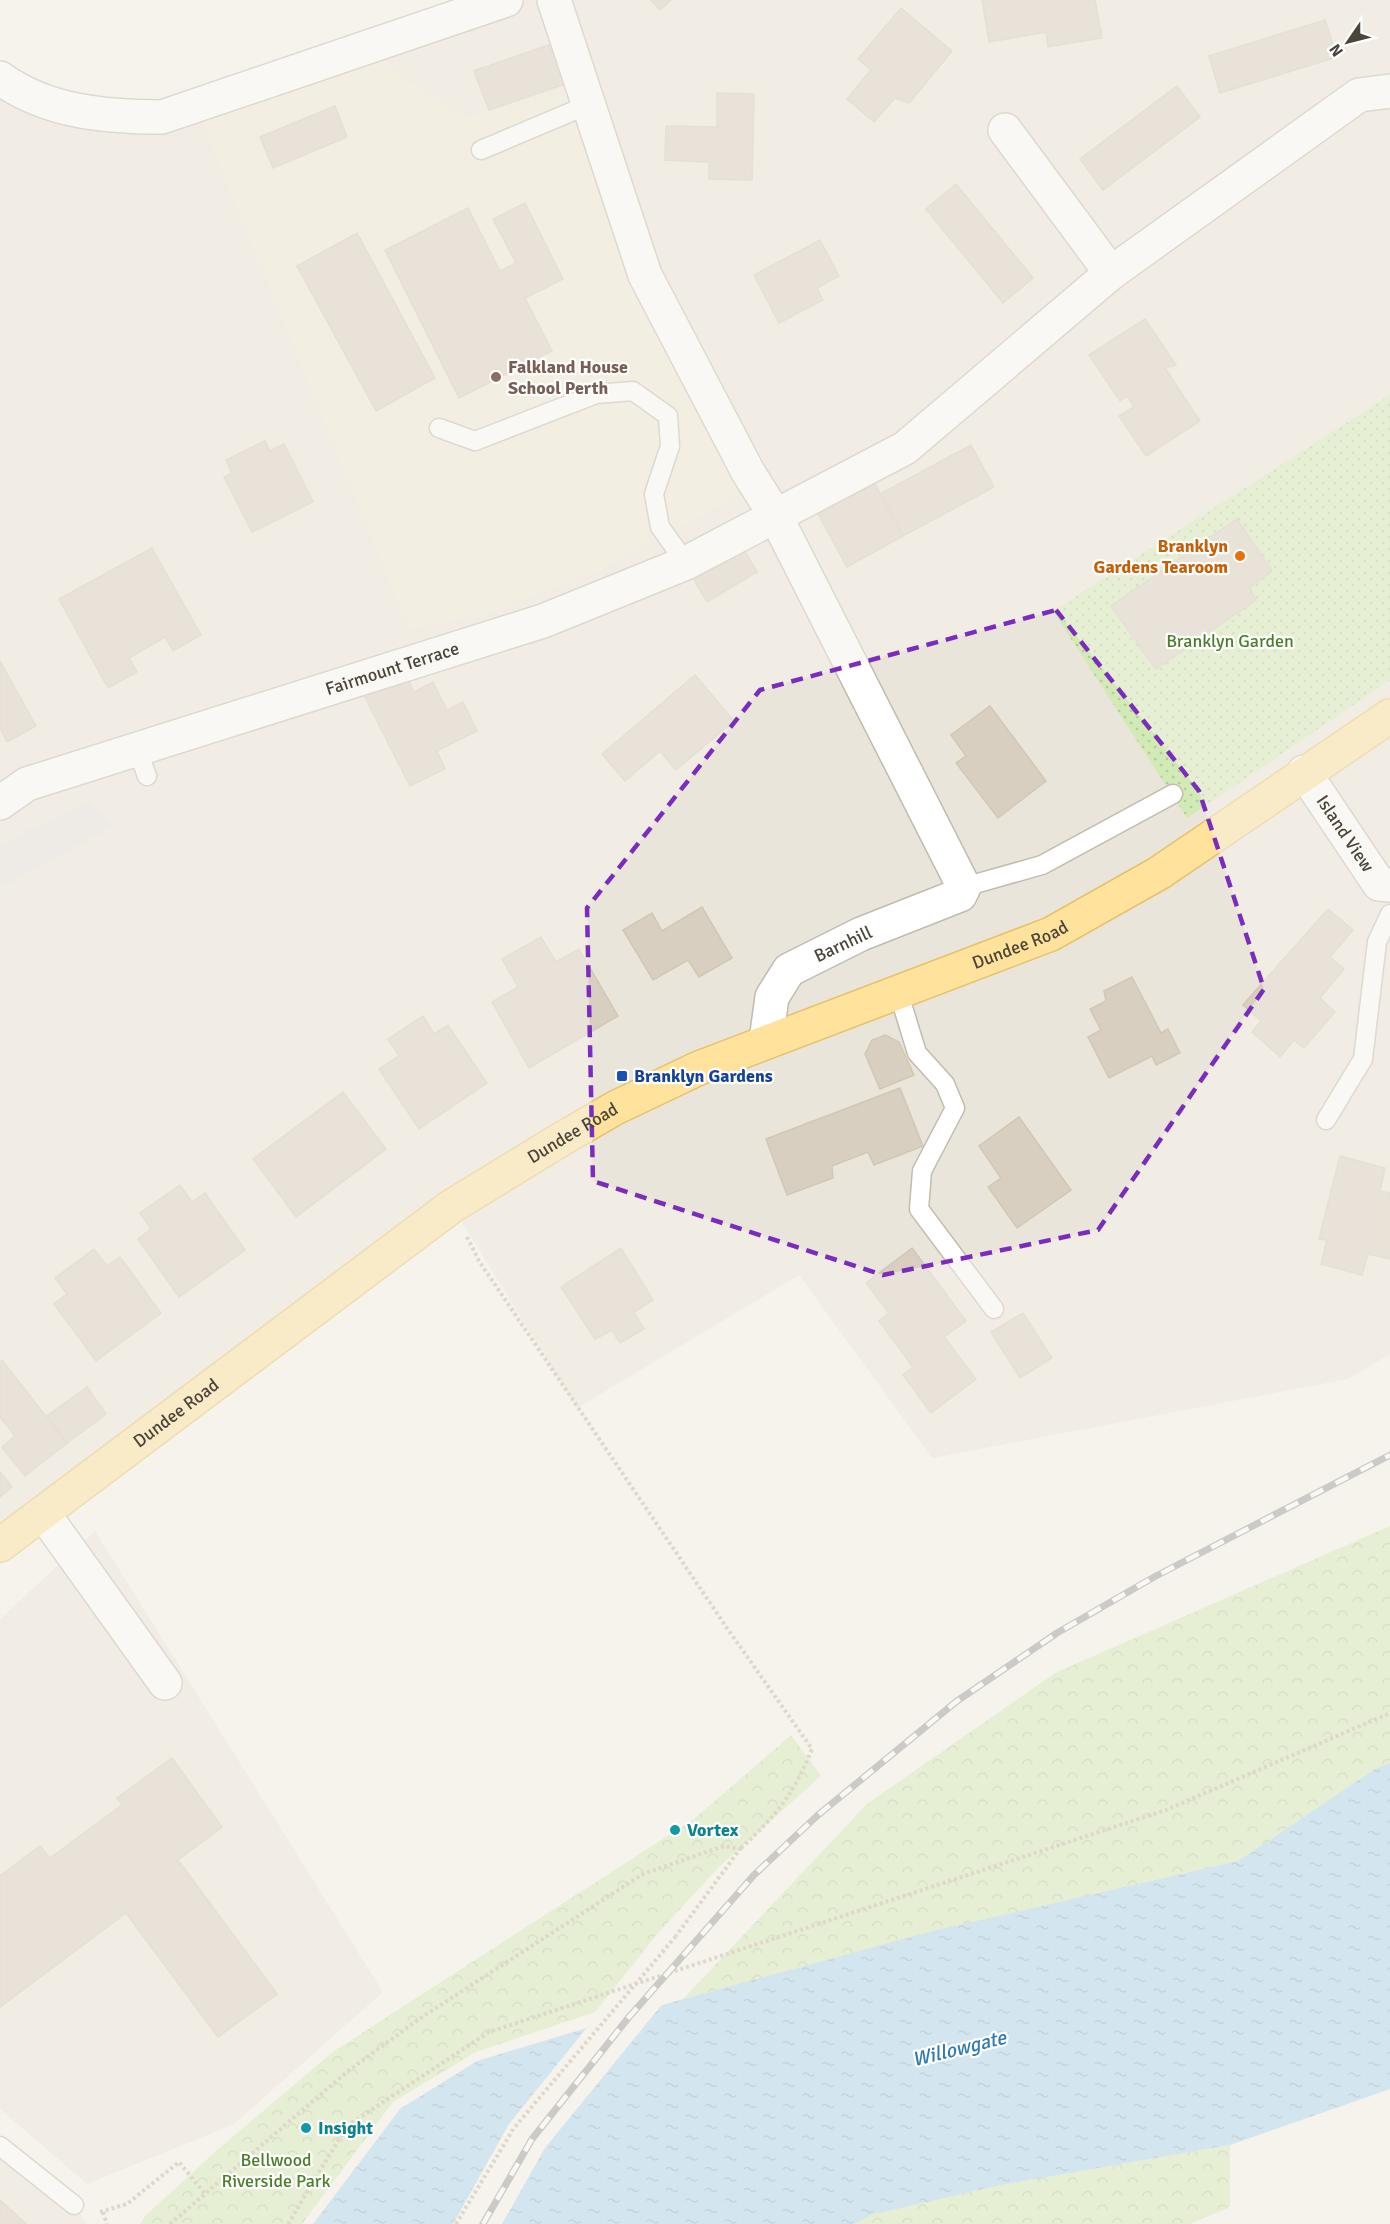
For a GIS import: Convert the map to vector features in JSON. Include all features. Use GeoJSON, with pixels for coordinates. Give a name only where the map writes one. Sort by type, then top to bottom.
{"type":"FeatureCollection","features":[{"type":"Feature","properties":{"kind":"main road","name":"Dundee Road"},"geometry":{"type":"LineString","coordinates":[[0,1545],[452,1206],[615,1108],[699,1068],[766,1041],[1051,934],[1158,873],[1304,772],[1390,716]]}},
{"type":"Feature","properties":{"kind":"street"},"geometry":{"type":"LineString","coordinates":[[0,78],[36,97],[74,111],[115,117],[162,117],[506,0]]}},
{"type":"Feature","properties":{"kind":"street"},"geometry":{"type":"LineString","coordinates":[[554,0],[590,104],[624,219],[645,275],[748,472],[775,514],[961,877],[964,887]]}},
{"type":"Feature","properties":{"kind":"street","name":"Fairmount Terrace"},"geometry":{"type":"LineString","coordinates":[[0,803],[27,784],[142,763],[543,621],[686,563],[775,514],[905,448],[1111,273],[1359,95],[1390,91]]}},
{"type":"Feature","properties":{"kind":"street"},"geometry":{"type":"LineString","coordinates":[[1005,130],[1111,273]]}},
{"type":"Feature","properties":{"kind":"street","name":"Island View"},"geometry":{"type":"LineString","coordinates":[[1304,772],[1379,884],[1390,885]]}},
{"type":"Feature","properties":{"kind":"street","name":"Barnhill"},"geometry":{"type":"LineString","coordinates":[[766,1041],[772,997],[789,970],[861,934],[960,895],[964,887]]}},
{"type":"Feature","properties":{"kind":"street"},"geometry":{"type":"LineString","coordinates":[[43,1513],[165,1683]]}},
{"type":"Feature","properties":{"kind":"lane"},"geometry":{"type":"LineString","coordinates":[[481,150],[590,104]]}},
{"type":"Feature","properties":{"kind":"lane"},"geometry":{"type":"LineString","coordinates":[[439,428],[475,441],[596,394],[633,391],[668,416],[670,446],[654,494],[660,527],[686,563]]}},
{"type":"Feature","properties":{"kind":"lane"},"geometry":{"type":"LineString","coordinates":[[964,887],[1042,865],[1173,794]]}},
{"type":"Feature","properties":{"kind":"lane"},"geometry":{"type":"LineString","coordinates":[[1326,1120],[1363,1059],[1377,942],[1390,914]]}},
{"type":"Feature","properties":{"kind":"lane"},"geometry":{"type":"LineString","coordinates":[[898,992],[917,1053],[945,1084],[955,1108],[922,1171],[919,1209],[994,1309]]}},
{"type":"Feature","properties":{"kind":"lane"},"geometry":{"type":"LineString","coordinates":[[0,2146],[74,2205]]}},
{"type":"Feature","properties":{"kind":"path"},"geometry":{"type":"LineString","coordinates":[[452,1206],[492,1281],[727,1628],[812,1749],[801,1777],[773,1819],[740,1849],[676,1936],[514,2128],[456,2224]]}},
{"type":"Feature","properties":{"kind":"path"},"geometry":{"type":"LineString","coordinates":[[288,2224],[347,2126],[489,2032],[1166,1810],[1390,1713]]}},
{"type":"Feature","properties":{"kind":"path"},"geometry":{"type":"LineString","coordinates":[[170,2224],[348,2071],[422,2017],[643,1874],[724,1846],[740,1849]]}},
{"type":"Feature","properties":{"kind":"path"},"geometry":{"type":"LineString","coordinates":[[74,2205],[103,2212],[127,2204],[179,2162],[205,2194]]}},
{"type":"Feature","properties":{"kind":"path"},"geometry":{"type":"LineString","coordinates":[[103,2212],[107,2224]]}},
{"type":"Feature","properties":{"kind":"highlighted area"},"geometry":{"type":"Polygon","coordinates":[[[1056,610],[1199,791],[1264,989],[1098,1230],[883,1275],[593,1181],[587,908],[760,690],[1056,610]]]}},
{"type":"Feature","properties":{"kind":"shaded area"},"geometry":{"type":"Polygon","coordinates":[[[462,0],[1390,0],[1390,1354],[1348,1379],[932,1458],[799,1275],[577,1408],[452,1206],[0,1545],[0,78],[115,117],[462,0]]]}},
{"type":"Feature","properties":{"kind":"shaded area","name":"Falkland House School Perth"},"geometry":{"type":"Polygon","coordinates":[[[379,52],[390,70],[468,118],[572,85],[747,491],[595,573],[487,614],[409,630],[199,115],[379,52]]]}},
{"type":"Feature","properties":{"kind":"shaded area"},"geometry":{"type":"Polygon","coordinates":[[[90,802],[114,826],[0,888],[0,848],[31,829],[90,802]]]}},
{"type":"Feature","properties":{"kind":"shaded area"},"geometry":{"type":"Polygon","coordinates":[[[95,1531],[383,1992],[234,2124],[87,2184],[0,2109],[0,1619],[95,1531]]]}},
{"type":"Feature","properties":{"kind":"shaded area"},"geometry":{"type":"Polygon","coordinates":[[[0,2146],[74,2205],[87,2224],[0,2224],[0,2146]]]}},
{"type":"Feature","properties":{"kind":"green space","name":"Branklyn Garden"},"geometry":{"type":"Polygon","coordinates":[[[1390,395],[1390,680],[1187,818],[1053,611],[1390,395]]]}},
{"type":"Feature","properties":{"kind":"green space"},"geometry":{"type":"Polygon","coordinates":[[[1390,1526],[1390,1763],[1375,1769],[1238,1861],[683,1999],[867,1804],[1055,1673],[1390,1526]]]}},
{"type":"Feature","properties":{"kind":"green space","name":"Bellwood Riverside Park"},"geometry":{"type":"Polygon","coordinates":[[[791,1735],[821,1776],[718,1868],[658,1933],[595,2012],[476,2052],[393,2102],[302,2224],[140,2224],[145,2216],[216,2151],[334,2051],[694,1819],[791,1735]]]}},
{"type":"Feature","properties":{"kind":"green space"},"geometry":{"type":"Polygon","coordinates":[[[1230,2145],[1230,2207],[1190,2224],[855,2224],[871,2215],[1001,2185],[1230,2145]]]}},
{"type":"Feature","properties":{"kind":"water","name":"Willowgate"},"geometry":{"type":"Polygon","coordinates":[[[1390,1763],[1390,2089],[1230,2145],[1001,2185],[871,2215],[855,2224],[313,2224],[400,2109],[477,2061],[683,1999],[933,1931],[1238,1861],[1375,1769],[1390,1763]]]}},
{"type":"Feature","properties":{"kind":"pier"},"geometry":{"type":"Polygon","coordinates":[[[664,2002],[545,2148],[502,2224],[453,2224],[509,2124],[589,2025],[664,2002]]]}},
{"type":"Feature","properties":{"kind":"building"},"geometry":{"type":"Polygon","coordinates":[[[651,0],[671,0],[660,10],[651,0]]]}},
{"type":"Feature","properties":{"kind":"building"},"geometry":{"type":"Polygon","coordinates":[[[982,0],[1095,0],[1102,38],[1048,47],[1046,32],[989,42],[982,0]]]}},
{"type":"Feature","properties":{"kind":"building"},"geometry":{"type":"Polygon","coordinates":[[[901,8],[952,51],[909,103],[895,98],[874,122],[847,99],[871,70],[858,59],[901,8]]]}},
{"type":"Feature","properties":{"kind":"building"},"geometry":{"type":"Polygon","coordinates":[[[1325,20],[1337,57],[1220,93],[1209,56],[1325,20]]]}},
{"type":"Feature","properties":{"kind":"building"},"geometry":{"type":"Polygon","coordinates":[[[554,43],[568,83],[489,110],[474,71],[554,43]]]}},
{"type":"Feature","properties":{"kind":"building"},"geometry":{"type":"Polygon","coordinates":[[[1177,86],[1200,117],[1103,190],[1080,159],[1177,86]]]}},
{"type":"Feature","properties":{"kind":"building"},"geometry":{"type":"Polygon","coordinates":[[[717,93],[754,94],[752,180],[709,179],[709,162],[665,160],[666,126],[717,127],[717,93]]]}},
{"type":"Feature","properties":{"kind":"building"},"geometry":{"type":"Polygon","coordinates":[[[335,106],[347,137],[273,168],[260,137],[335,106]]]}},
{"type":"Feature","properties":{"kind":"building"},"geometry":{"type":"Polygon","coordinates":[[[956,184],[1033,278],[1003,303],[926,209],[956,184]]]}},
{"type":"Feature","properties":{"kind":"building"},"geometry":{"type":"Polygon","coordinates":[[[525,203],[563,279],[525,298],[552,351],[459,398],[385,250],[468,208],[500,271],[516,263],[493,219],[525,203]]]}},
{"type":"Feature","properties":{"kind":"building"},"geometry":{"type":"Polygon","coordinates":[[[357,233],[435,378],[376,411],[297,266],[357,233]]]}},
{"type":"Feature","properties":{"kind":"building"},"geometry":{"type":"Polygon","coordinates":[[[820,240],[839,276],[817,288],[823,300],[779,323],[754,275],[820,240]]]}},
{"type":"Feature","properties":{"kind":"building"},"geometry":{"type":"Polygon","coordinates":[[[1145,319],[1176,365],[1165,368],[1200,421],[1146,456],[1119,416],[1134,407],[1127,396],[1120,401],[1089,355],[1145,319]]]}},
{"type":"Feature","properties":{"kind":"building"},"geometry":{"type":"Polygon","coordinates":[[[265,441],[270,451],[284,444],[313,502],[252,532],[224,477],[232,473],[226,460],[265,441]]]}},
{"type":"Feature","properties":{"kind":"building"},"geometry":{"type":"Polygon","coordinates":[[[971,445],[994,487],[903,536],[880,494],[971,445]]]}},
{"type":"Feature","properties":{"kind":"building"},"geometry":{"type":"Polygon","coordinates":[[[874,482],[903,536],[847,567],[817,512],[874,482]]]}},
{"type":"Feature","properties":{"kind":"building"},"geometry":{"type":"Polygon","coordinates":[[[1237,519],[1272,571],[1249,588],[1256,600],[1156,669],[1111,606],[1237,519]]]}},
{"type":"Feature","properties":{"kind":"building"},"geometry":{"type":"Polygon","coordinates":[[[741,545],[757,572],[707,602],[691,575],[741,545]]]}},
{"type":"Feature","properties":{"kind":"building"},"geometry":{"type":"Polygon","coordinates":[[[152,548],[201,635],[173,651],[165,637],[129,658],[137,672],[108,688],[59,599],[152,548]]]}},
{"type":"Feature","properties":{"kind":"building"},"geometry":{"type":"Polygon","coordinates":[[[0,661],[36,726],[7,742],[0,728],[0,661]]]}},
{"type":"Feature","properties":{"kind":"building"},"geometry":{"type":"Polygon","coordinates":[[[695,675],[734,721],[676,770],[660,751],[625,781],[602,754],[695,675]]]}},
{"type":"Feature","properties":{"kind":"building"},"geometry":{"type":"Polygon","coordinates":[[[406,676],[414,692],[433,682],[447,710],[463,702],[477,731],[437,751],[445,769],[410,786],[365,697],[406,676]]]}},
{"type":"Feature","properties":{"kind":"building"},"geometry":{"type":"Polygon","coordinates":[[[990,706],[1046,781],[998,818],[956,763],[966,756],[951,735],[990,706]]]}},
{"type":"Feature","properties":{"kind":"building"},"geometry":{"type":"Polygon","coordinates":[[[702,907],[732,958],[699,977],[688,960],[653,980],[623,930],[652,913],[662,931],[702,907]]]}},
{"type":"Feature","properties":{"kind":"building"},"geometry":{"type":"Polygon","coordinates":[[[1328,909],[1353,930],[1330,957],[1344,969],[1320,998],[1335,1012],[1304,1048],[1294,1040],[1280,1057],[1252,1032],[1261,1021],[1243,1005],[1328,909]]]}},
{"type":"Feature","properties":{"kind":"building"},"geometry":{"type":"Polygon","coordinates":[[[541,937],[556,962],[579,949],[618,1016],[529,1068],[492,1002],[518,987],[502,959],[541,937]]]}},
{"type":"Feature","properties":{"kind":"building"},"geometry":{"type":"Polygon","coordinates":[[[1132,977],[1161,1033],[1168,1029],[1180,1053],[1156,1065],[1152,1056],[1109,1078],[1088,1037],[1101,1030],[1090,1009],[1106,1001],[1104,991],[1132,977]]]}},
{"type":"Feature","properties":{"kind":"building"},"geometry":{"type":"Polygon","coordinates":[[[423,1016],[434,1034],[448,1025],[487,1083],[419,1129],[379,1069],[399,1056],[388,1039],[423,1016]]]}},
{"type":"Feature","properties":{"kind":"building"},"geometry":{"type":"Polygon","coordinates":[[[885,1035],[899,1042],[914,1075],[880,1089],[865,1054],[872,1040],[885,1035]]]}},
{"type":"Feature","properties":{"kind":"building"},"geometry":{"type":"Polygon","coordinates":[[[900,1088],[923,1146],[874,1165],[868,1152],[832,1166],[833,1178],[787,1195],[766,1139],[900,1088]]]}},
{"type":"Feature","properties":{"kind":"building"},"geometry":{"type":"Polygon","coordinates":[[[343,1092],[386,1149],[296,1217],[253,1159],[343,1092]]]}},
{"type":"Feature","properties":{"kind":"building"},"geometry":{"type":"Polygon","coordinates":[[[1019,1117],[1071,1190],[1017,1228],[988,1187],[1001,1178],[979,1146],[1019,1117]]]}},
{"type":"Feature","properties":{"kind":"building"},"geometry":{"type":"Polygon","coordinates":[[[1340,1156],[1385,1168],[1380,1191],[1390,1193],[1390,1259],[1368,1254],[1362,1275],[1321,1264],[1327,1240],[1319,1239],[1340,1156]]]}},
{"type":"Feature","properties":{"kind":"building"},"geometry":{"type":"Polygon","coordinates":[[[180,1185],[192,1202],[205,1193],[245,1250],[179,1297],[138,1239],[151,1229],[140,1213],[180,1185]]]}},
{"type":"Feature","properties":{"kind":"building"},"geometry":{"type":"Polygon","coordinates":[[[621,1248],[653,1300],[634,1312],[644,1329],[620,1343],[612,1330],[595,1339],[561,1287],[621,1248]]]}},
{"type":"Feature","properties":{"kind":"building"},"geometry":{"type":"Polygon","coordinates":[[[912,1248],[966,1321],[944,1337],[976,1379],[931,1413],[903,1375],[913,1367],[879,1321],[889,1313],[866,1283],[912,1248]]]}},
{"type":"Feature","properties":{"kind":"building"},"geometry":{"type":"Polygon","coordinates":[[[94,1249],[107,1266],[120,1257],[161,1313],[96,1361],[54,1304],[67,1294],[55,1278],[94,1249]]]}},
{"type":"Feature","properties":{"kind":"building"},"geometry":{"type":"Polygon","coordinates":[[[1023,1313],[1052,1358],[1020,1378],[991,1332],[1023,1313]]]}},
{"type":"Feature","properties":{"kind":"building"},"geometry":{"type":"Polygon","coordinates":[[[2,1360],[67,1443],[25,1476],[2,1447],[15,1436],[0,1417],[0,1362],[2,1360]]]}},
{"type":"Feature","properties":{"kind":"building"},"geometry":{"type":"Polygon","coordinates":[[[87,1387],[106,1414],[67,1443],[47,1416],[87,1387]]]}},
{"type":"Feature","properties":{"kind":"building"},"geometry":{"type":"Polygon","coordinates":[[[0,1472],[12,1487],[0,1497],[0,1472]]]}},
{"type":"Feature","properties":{"kind":"building"},"geometry":{"type":"Polygon","coordinates":[[[172,1758],[222,1827],[178,1860],[277,1994],[218,2037],[126,1913],[0,2007],[0,1876],[40,1846],[50,1858],[122,1805],[117,1798],[172,1758]]]}},
{"type":"Feature","properties":{"kind":"building"},"geometry":{"type":"Polygon","coordinates":[[[0,2200],[26,2224],[0,2224],[0,2200]]]}},
{"type":"Feature","properties":{"kind":"railway"},"geometry":{"type":"LineString","coordinates":[[483,2224],[532,2139],[629,2017],[754,1875],[818,1815],[957,1701],[1057,1633],[1154,1577],[1390,1455]]}},
{"type":"Feature","properties":{"kind":"place","name":"Falkland House School Perth"},"geometry":{"type":"Point","coordinates":[496,377]}},
{"type":"Feature","properties":{"kind":"place","name":"Branklyn Gardens Tearoom"},"geometry":{"type":"Point","coordinates":[1240,556]}},
{"type":"Feature","properties":{"kind":"place","name":"Branklyn Gardens"},"geometry":{"type":"Point","coordinates":[622,1076]}},
{"type":"Feature","properties":{"kind":"place","name":"Vortex"},"geometry":{"type":"Point","coordinates":[675,1830]}},
{"type":"Feature","properties":{"kind":"place","name":"Insight"},"geometry":{"type":"Point","coordinates":[306,2128]}}]}
